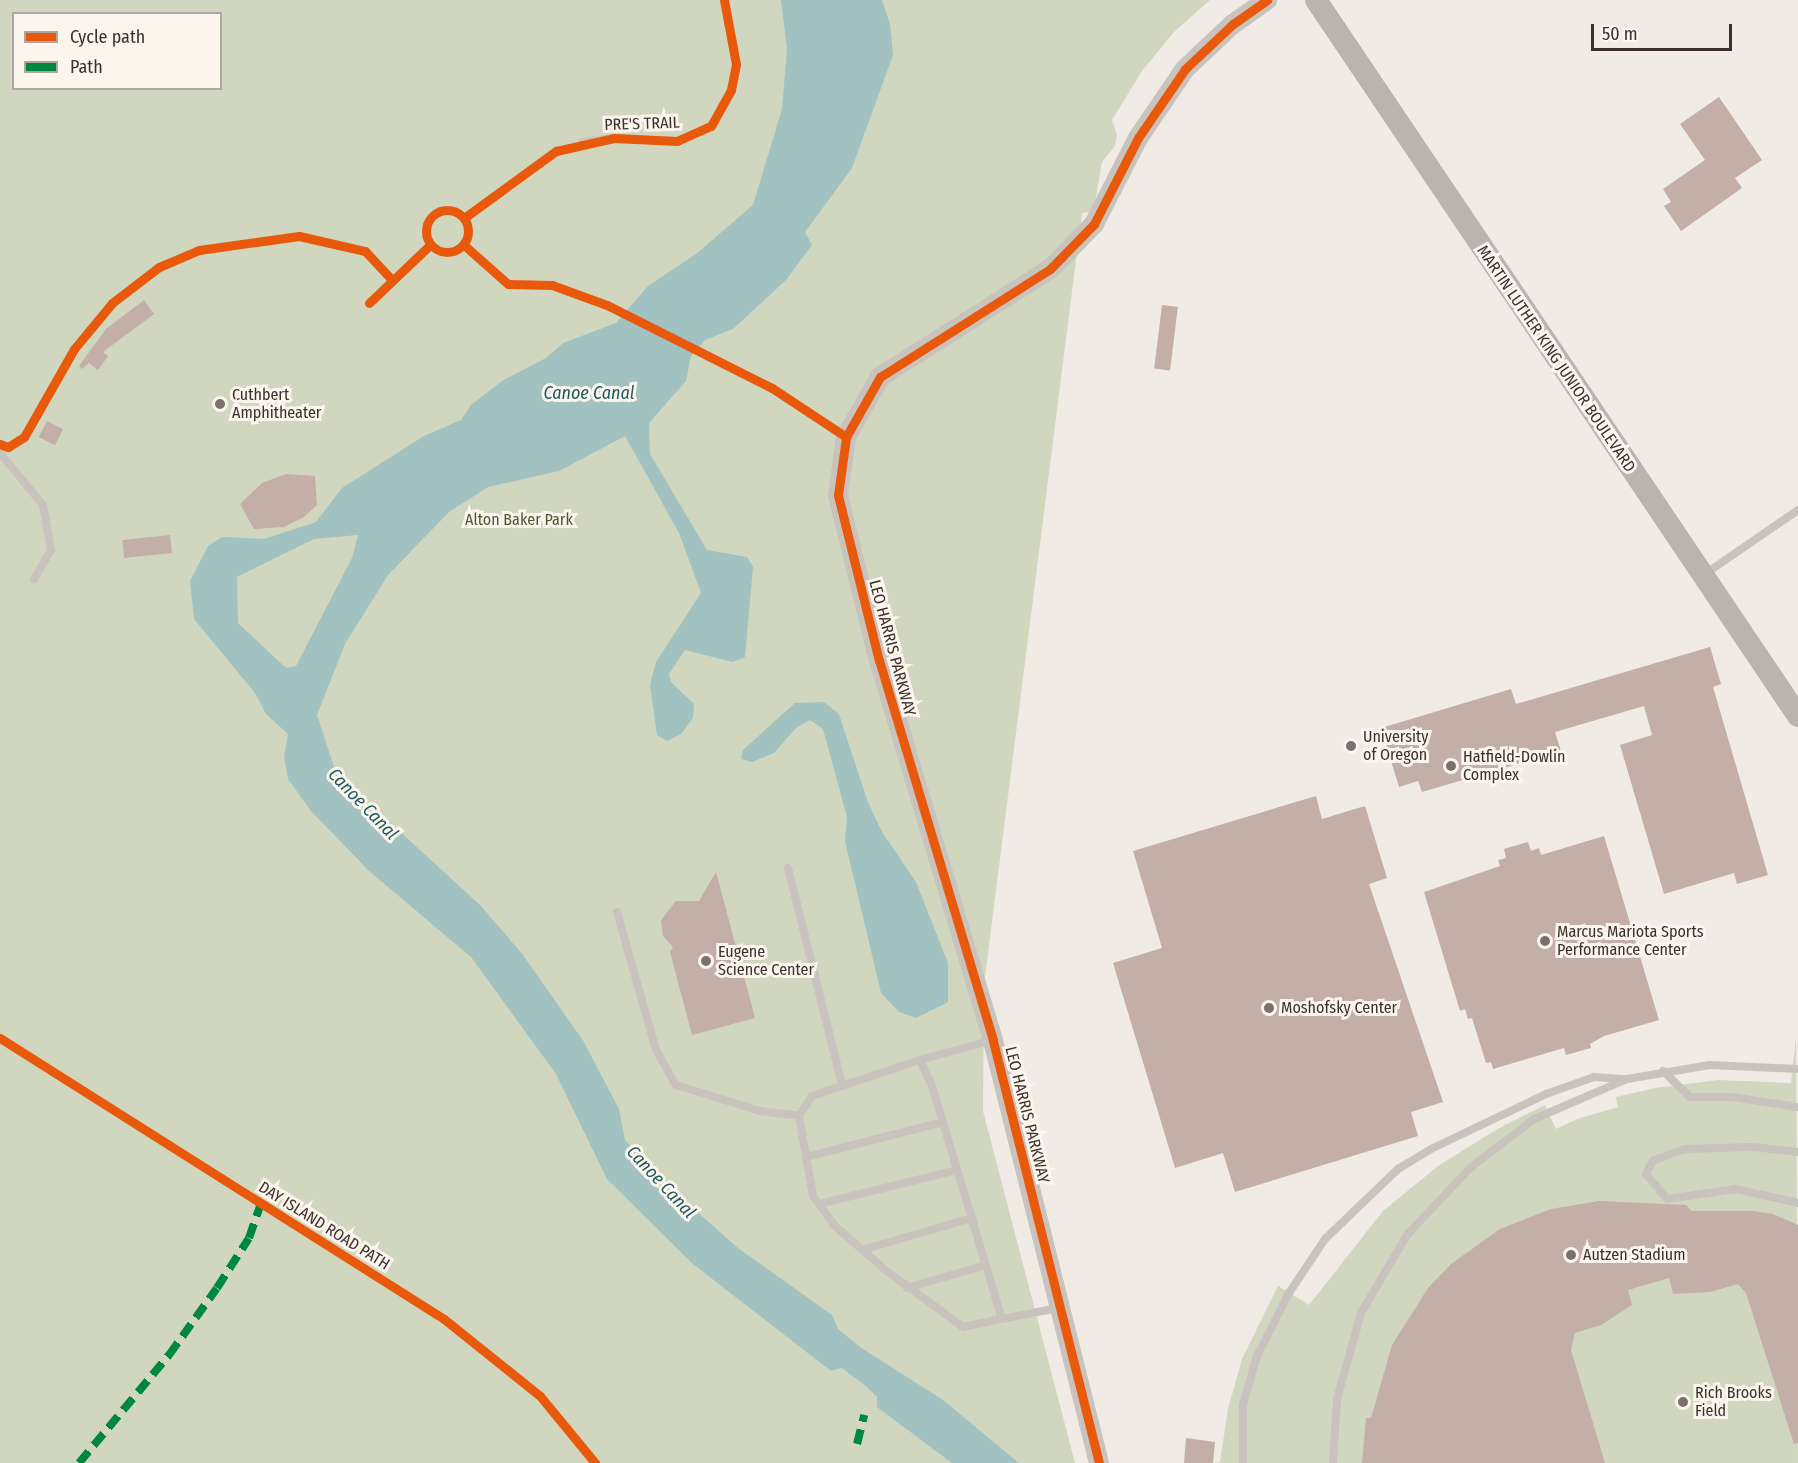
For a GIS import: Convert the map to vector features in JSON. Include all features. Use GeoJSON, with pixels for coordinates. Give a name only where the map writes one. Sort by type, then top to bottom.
{"type":"FeatureCollection","features":[{"type":"Feature","properties":{"kind":"main road","name":"MARTIN LUTHER KING JUNIOR BOULEVARD"},"geometry":{"type":"LineString","coordinates":[[1316,0],[1798,716]]}},
{"type":"Feature","properties":{"kind":"street","name":"LEO HARRIS PARKWAY"},"geometry":{"type":"LineString","coordinates":[[1099,1463],[993,1040],[879,661],[838,495],[846,437],[880,377],[1050,269],[1086,232],[1138,138],[1185,69],[1233,24],[1267,0]]}},
{"type":"Feature","properties":{"kind":"lane","name":"PRE'S TRAIL"},"geometry":{"type":"LineString","coordinates":[[582,142],[614,138],[677,141],[711,126],[731,90],[736,64],[724,0]]}},
{"type":"Feature","properties":{"kind":"lane"},"geometry":{"type":"LineString","coordinates":[[0,453],[43,504],[51,550],[34,580]]}},
{"type":"Feature","properties":{"kind":"lane"},"geometry":{"type":"LineString","coordinates":[[1702,576],[1798,510]]}},
{"type":"Feature","properties":{"kind":"lane"},"geometry":{"type":"LineString","coordinates":[[788,868],[842,1084]]}},
{"type":"Feature","properties":{"kind":"lane"},"geometry":{"type":"LineString","coordinates":[[617,912],[656,1050],[676,1085],[760,1111],[799,1116]]}},
{"type":"Feature","properties":{"kind":"lane"},"geometry":{"type":"LineString","coordinates":[[0,1038],[12,1045]]}},
{"type":"Feature","properties":{"kind":"lane"},"geometry":{"type":"LineString","coordinates":[[993,1040],[842,1084],[812,1096],[799,1116],[813,1196],[834,1225],[862,1250],[907,1288],[963,1327],[1060,1307]]}},
{"type":"Feature","properties":{"kind":"lane"},"geometry":{"type":"LineString","coordinates":[[920,1060],[943,1122],[1002,1319]]}},
{"type":"Feature","properties":{"kind":"lane"},"geometry":{"type":"LineString","coordinates":[[1333,1463],[1337,1399],[1351,1342],[1375,1286],[1407,1234],[1447,1189],[1522,1127],[1548,1112],[1627,1079],[1663,1071],[1730,1065],[1798,1070]]}},
{"type":"Feature","properties":{"kind":"lane"},"geometry":{"type":"LineString","coordinates":[[1663,1071],[1690,1097],[1731,1097],[1798,1107]]}},
{"type":"Feature","properties":{"kind":"lane"},"geometry":{"type":"LineString","coordinates":[[1243,1463],[1243,1405],[1257,1356],[1289,1293],[1325,1239],[1398,1169],[1433,1148],[1546,1094],[1594,1077],[1627,1079]]}},
{"type":"Feature","properties":{"kind":"lane"},"geometry":{"type":"LineString","coordinates":[[806,1157],[943,1122]]}},
{"type":"Feature","properties":{"kind":"lane"},"geometry":{"type":"LineString","coordinates":[[1798,1152],[1753,1147],[1684,1149],[1653,1161],[1646,1174],[1667,1199],[1736,1190],[1798,1203]]}},
{"type":"Feature","properties":{"kind":"lane"},"geometry":{"type":"LineString","coordinates":[[819,1204],[957,1170]]}},
{"type":"Feature","properties":{"kind":"lane"},"geometry":{"type":"LineString","coordinates":[[862,1250],[972,1218]]}},
{"type":"Feature","properties":{"kind":"lane"},"geometry":{"type":"LineString","coordinates":[[907,1288],[986,1265]]}},
{"type":"Feature","properties":{"kind":"green space","name":"Alton Baker Park"},"geometry":{"type":"Polygon","coordinates":[[[0,0],[1210,0],[1174,32],[1142,71],[1112,120],[1117,135],[1115,146],[1102,162],[1095,203],[1090,212],[1082,213],[984,985],[983,1111],[1075,1463],[0,1463],[0,0]]]}},
{"type":"Feature","properties":{"kind":"green space","name":"Autzen Stadium"},"geometry":{"type":"Polygon","coordinates":[[[1796,1036],[1798,1463],[1213,1463],[1220,1462],[1228,1409],[1242,1359],[1278,1286],[1309,1305],[1383,1211],[1438,1166],[1499,1128],[1545,1105],[1556,1129],[1577,1119],[1618,1107],[1616,1097],[1655,1088],[1718,1080],[1791,1083],[1796,1036]]]}},
{"type":"Feature","properties":{"kind":"water","name":"Canoe Canal"},"geometry":{"type":"Polygon","coordinates":[[[781,0],[882,0],[890,24],[893,55],[852,168],[805,232],[812,245],[786,280],[733,329],[705,340],[691,356],[686,381],[649,423],[650,454],[707,550],[747,557],[753,567],[745,657],[733,662],[685,650],[669,674],[671,682],[694,704],[693,718],[681,734],[667,741],[657,735],[650,685],[656,662],[701,593],[679,533],[625,436],[559,471],[488,487],[449,512],[388,575],[345,644],[317,715],[336,773],[481,906],[523,955],[584,1042],[619,1109],[625,1140],[660,1179],[738,1248],[832,1315],[838,1329],[860,1347],[943,1400],[1019,1463],[952,1463],[877,1407],[877,1397],[867,1387],[842,1368],[831,1371],[693,1264],[607,1179],[556,1074],[471,957],[369,871],[311,811],[288,779],[284,757],[288,734],[266,714],[255,693],[194,619],[190,581],[208,546],[222,537],[264,539],[316,522],[342,488],[424,436],[461,420],[471,405],[502,381],[546,358],[563,343],[616,323],[648,286],[696,254],[753,205],[782,109],[787,49],[781,0]],[[358,535],[314,539],[237,577],[238,623],[286,668],[296,666],[352,558],[358,535]]]}},
{"type":"Feature","properties":{"kind":"water"},"geometry":{"type":"Polygon","coordinates":[[[824,702],[839,714],[867,800],[882,832],[916,882],[948,963],[948,1002],[916,1018],[899,1012],[881,993],[845,841],[847,817],[823,729],[810,720],[796,728],[774,753],[752,762],[741,759],[743,750],[795,703],[824,702]]]}},
{"type":"Feature","properties":{"kind":"building"},"geometry":{"type":"Polygon","coordinates":[[[1719,97],[1762,160],[1735,178],[1742,188],[1681,231],[1664,206],[1671,202],[1663,189],[1705,160],[1680,124],[1719,97]]]}},
{"type":"Feature","properties":{"kind":"building"},"geometry":{"type":"Polygon","coordinates":[[[144,300],[154,314],[103,352],[108,356],[98,370],[89,363],[82,369],[79,366],[106,329],[144,300]]]}},
{"type":"Feature","properties":{"kind":"building"},"geometry":{"type":"Polygon","coordinates":[[[1162,305],[1178,307],[1170,370],[1154,369],[1162,305]]]}},
{"type":"Feature","properties":{"kind":"building"},"geometry":{"type":"Polygon","coordinates":[[[47,421],[63,429],[55,445],[39,437],[47,421]]]}},
{"type":"Feature","properties":{"kind":"building"},"geometry":{"type":"Polygon","coordinates":[[[286,474],[315,476],[317,505],[304,517],[284,527],[254,529],[240,504],[262,483],[286,474]]]}},
{"type":"Feature","properties":{"kind":"building"},"geometry":{"type":"Polygon","coordinates":[[[170,535],[172,553],[124,558],[122,540],[170,535]]]}},
{"type":"Feature","properties":{"kind":"building","name":"Hatfield-Dowlin Complex"},"geometry":{"type":"Polygon","coordinates":[[[1710,647],[1721,684],[1713,687],[1768,875],[1737,884],[1734,873],[1664,894],[1620,745],[1652,735],[1644,706],[1555,732],[1561,751],[1422,792],[1418,781],[1399,787],[1381,728],[1511,689],[1516,704],[1710,647]]]}},
{"type":"Feature","properties":{"kind":"building","name":"Moshofsky Center"},"geometry":{"type":"Polygon","coordinates":[[[1316,796],[1322,819],[1365,806],[1387,878],[1369,884],[1443,1102],[1411,1112],[1418,1136],[1235,1192],[1223,1153],[1175,1168],[1113,963],[1162,948],[1133,851],[1316,796]]]}},
{"type":"Feature","properties":{"kind":"building"},"geometry":{"type":"Polygon","coordinates":[[[1604,836],[1659,1020],[1604,1036],[1590,1044],[1591,1048],[1566,1055],[1564,1048],[1493,1069],[1491,1062],[1486,1063],[1472,1018],[1468,1019],[1465,1009],[1460,1011],[1424,892],[1500,866],[1498,860],[1506,858],[1504,849],[1528,842],[1531,851],[1539,848],[1541,855],[1604,836]]]}},
{"type":"Feature","properties":{"kind":"building"},"geometry":{"type":"Polygon","coordinates":[[[716,872],[755,1018],[692,1035],[670,952],[673,947],[663,936],[661,920],[676,901],[699,901],[716,872]]]}},
{"type":"Feature","properties":{"kind":"building"},"geometry":{"type":"Polygon","coordinates":[[[1599,1201],[1686,1205],[1692,1211],[1753,1211],[1773,1214],[1798,1225],[1798,1443],[1794,1444],[1746,1293],[1738,1284],[1710,1292],[1673,1294],[1669,1278],[1628,1290],[1632,1305],[1601,1325],[1575,1333],[1571,1350],[1605,1463],[1362,1463],[1366,1418],[1371,1418],[1392,1345],[1428,1288],[1451,1264],[1500,1229],[1551,1209],[1599,1201]]]}},
{"type":"Feature","properties":{"kind":"building"},"geometry":{"type":"Polygon","coordinates":[[[1186,1438],[1215,1442],[1213,1463],[1184,1463],[1186,1438]]]}},
{"type":"Feature","properties":{"kind":"marked path"},"geometry":{"type":"LineString","coordinates":[[79,1463],[169,1355],[217,1288],[249,1238],[261,1204]]}},
{"type":"Feature","properties":{"kind":"marked path"},"geometry":{"type":"LineString","coordinates":[[857,1444],[864,1415]]}},
{"type":"Feature","properties":{"kind":"cycle path"},"geometry":{"type":"LineString","coordinates":[[464,218],[556,151],[614,138],[677,141],[711,126],[731,90],[736,64],[724,0]]}},
{"type":"Feature","properties":{"kind":"cycle path"},"geometry":{"type":"LineString","coordinates":[[1099,1463],[993,1040],[879,661],[838,495],[846,437],[880,377],[1050,269],[1094,224],[1138,138],[1185,69],[1233,24],[1267,0]]}},
{"type":"Feature","properties":{"kind":"cycle path"},"geometry":{"type":"LineString","coordinates":[[447,210],[455,211],[462,216],[467,223],[468,231],[467,239],[462,246],[455,251],[447,252],[439,251],[432,246],[427,239],[426,231],[427,223],[432,216],[439,211],[447,210]]}},
{"type":"Feature","properties":{"kind":"cycle path"},"geometry":{"type":"LineString","coordinates":[[0,444],[8,447],[24,437],[74,349],[112,303],[159,267],[199,250],[299,236],[365,251],[391,279]]}},
{"type":"Feature","properties":{"kind":"cycle path"},"geometry":{"type":"LineString","coordinates":[[369,303],[430,245]]}},
{"type":"Feature","properties":{"kind":"cycle path"},"geometry":{"type":"LineString","coordinates":[[464,245],[508,284],[552,285],[607,305],[772,388],[846,437]]}},
{"type":"Feature","properties":{"kind":"cycle path","name":"DAY ISLAND ROAD PATH"},"geometry":{"type":"LineString","coordinates":[[0,1038],[444,1319],[540,1396],[595,1463]]}},
{"type":"Feature","properties":{"kind":"place","name":"Cuthbert Amphitheater"},"geometry":{"type":"Point","coordinates":[220,404]}},
{"type":"Feature","properties":{"kind":"place","name":"University of Oregon"},"geometry":{"type":"Point","coordinates":[1351,746]}},
{"type":"Feature","properties":{"kind":"place","name":"Hatfield-Dowlin Complex"},"geometry":{"type":"Point","coordinates":[1451,766]}},
{"type":"Feature","properties":{"kind":"place","name":"Marcus Mariota Sports Performance Center"},"geometry":{"type":"Point","coordinates":[1545,941]}},
{"type":"Feature","properties":{"kind":"place","name":"Eugene Science Center"},"geometry":{"type":"Point","coordinates":[706,961]}},
{"type":"Feature","properties":{"kind":"place","name":"Moshofsky Center"},"geometry":{"type":"Point","coordinates":[1269,1008]}},
{"type":"Feature","properties":{"kind":"place","name":"Autzen Stadium"},"geometry":{"type":"Point","coordinates":[1571,1255]}},
{"type":"Feature","properties":{"kind":"place","name":"Rich Brooks Field"},"geometry":{"type":"Point","coordinates":[1683,1402]}}]}
